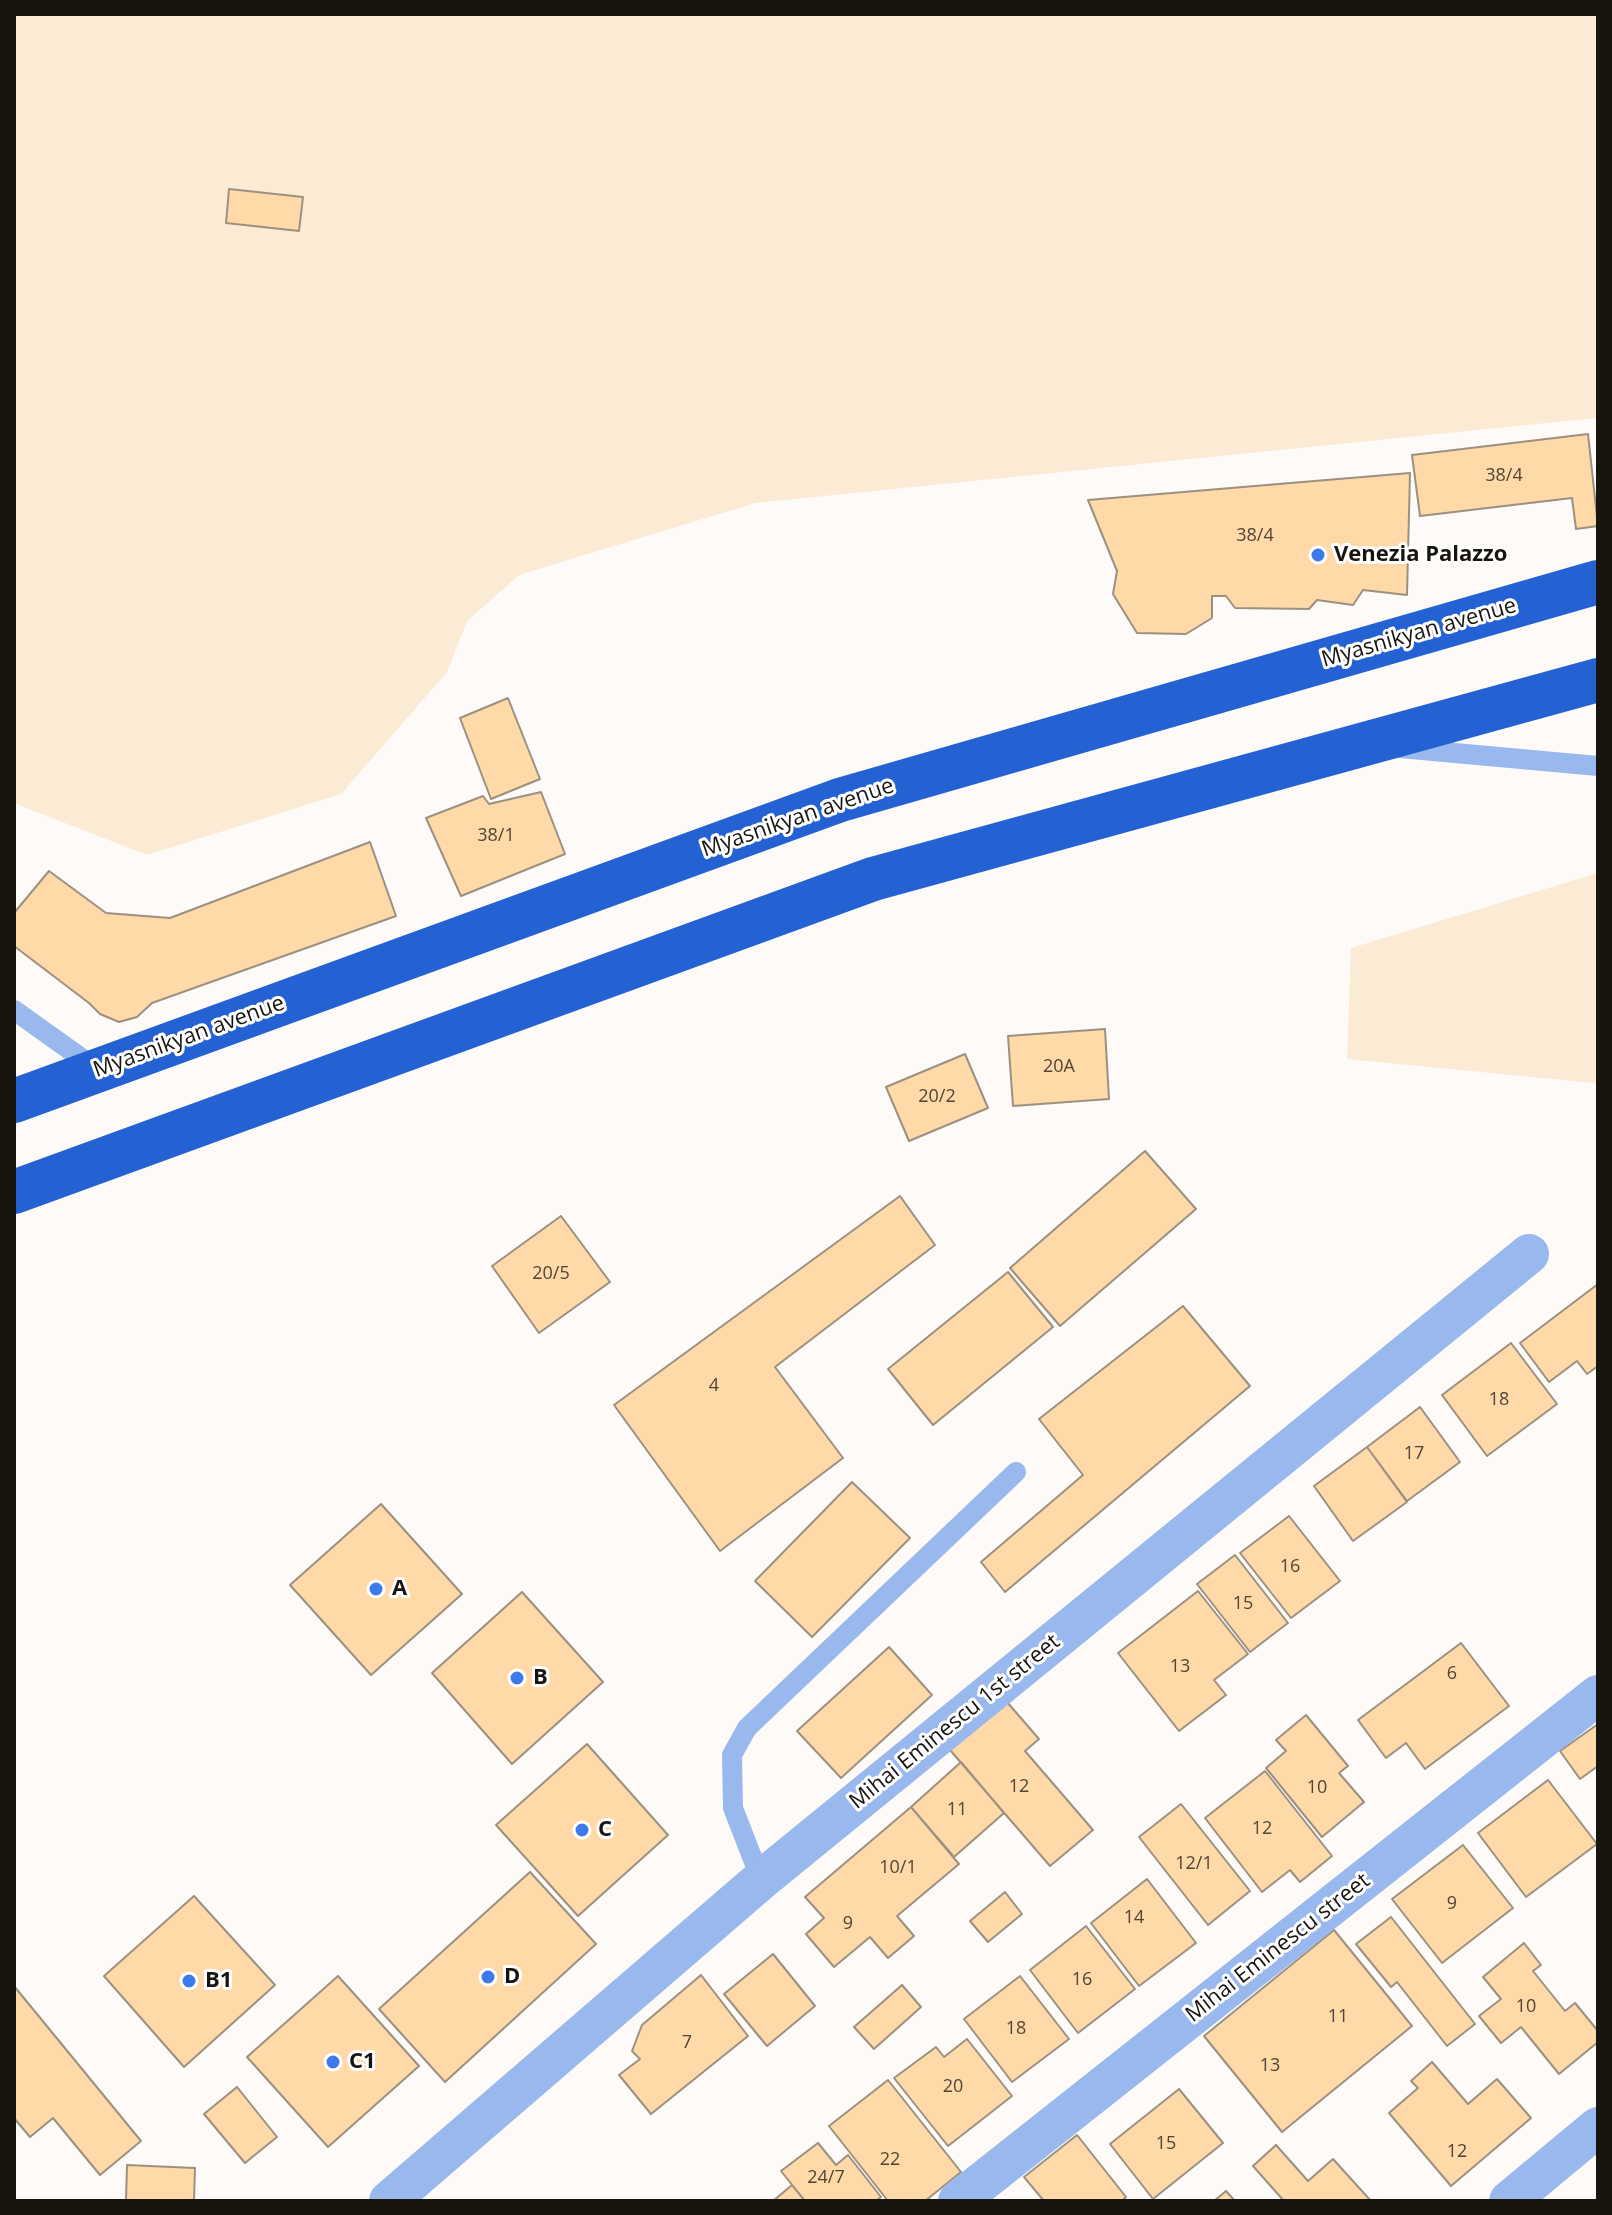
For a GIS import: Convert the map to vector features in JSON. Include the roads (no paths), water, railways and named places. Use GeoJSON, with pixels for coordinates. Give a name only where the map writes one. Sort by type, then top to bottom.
{"type":"FeatureCollection","features":[{"type":"Feature","properties":{"kind":"highway","name":"Myasnikyan avenue"},"geometry":{"type":"LineString","coordinates":[[14,1101],[840,800],[1598,582]]}},
{"type":"Feature","properties":{"kind":"highway"},"geometry":{"type":"LineString","coordinates":[[14,1192],[873,879],[1598,680]]}},
{"type":"Feature","properties":{"kind":"street","name":"Mihai Eminescu 1st street"},"geometry":{"type":"LineString","coordinates":[[389,2201],[761,1880],[1529,1254]]}},
{"type":"Feature","properties":{"kind":"street","name":"Mihai Eminescu street"},"geometry":{"type":"LineString","coordinates":[[958,2201],[1598,1695]]}},
{"type":"Feature","properties":{"kind":"street"},"geometry":{"type":"LineString","coordinates":[[1509,2201],[1598,2127]]}},
{"type":"Feature","properties":{"kind":"lane"},"geometry":{"type":"LineString","coordinates":[[1364,745],[1598,766]]}},
{"type":"Feature","properties":{"kind":"lane"},"geometry":{"type":"LineString","coordinates":[[14,1010],[98,1070]]}},
{"type":"Feature","properties":{"kind":"lane"},"geometry":{"type":"LineString","coordinates":[[761,1880],[733,1808],[732,1755],[747,1728],[1016,1472]]}},
{"type":"Feature","properties":{"kind":"place","name":"Venezia Palazzo"},"geometry":{"type":"Point","coordinates":[1318,555]}},
{"type":"Feature","properties":{"kind":"place","name":"A"},"geometry":{"type":"Point","coordinates":[376,1589]}},
{"type":"Feature","properties":{"kind":"place","name":"B"},"geometry":{"type":"Point","coordinates":[517,1678]}},
{"type":"Feature","properties":{"kind":"place","name":"C"},"geometry":{"type":"Point","coordinates":[582,1830]}},
{"type":"Feature","properties":{"kind":"place","name":"D"},"geometry":{"type":"Point","coordinates":[488,1977]}},
{"type":"Feature","properties":{"kind":"place","name":"B1"},"geometry":{"type":"Point","coordinates":[189,1981]}},
{"type":"Feature","properties":{"kind":"place","name":"C1"},"geometry":{"type":"Point","coordinates":[333,2062]}}]}
